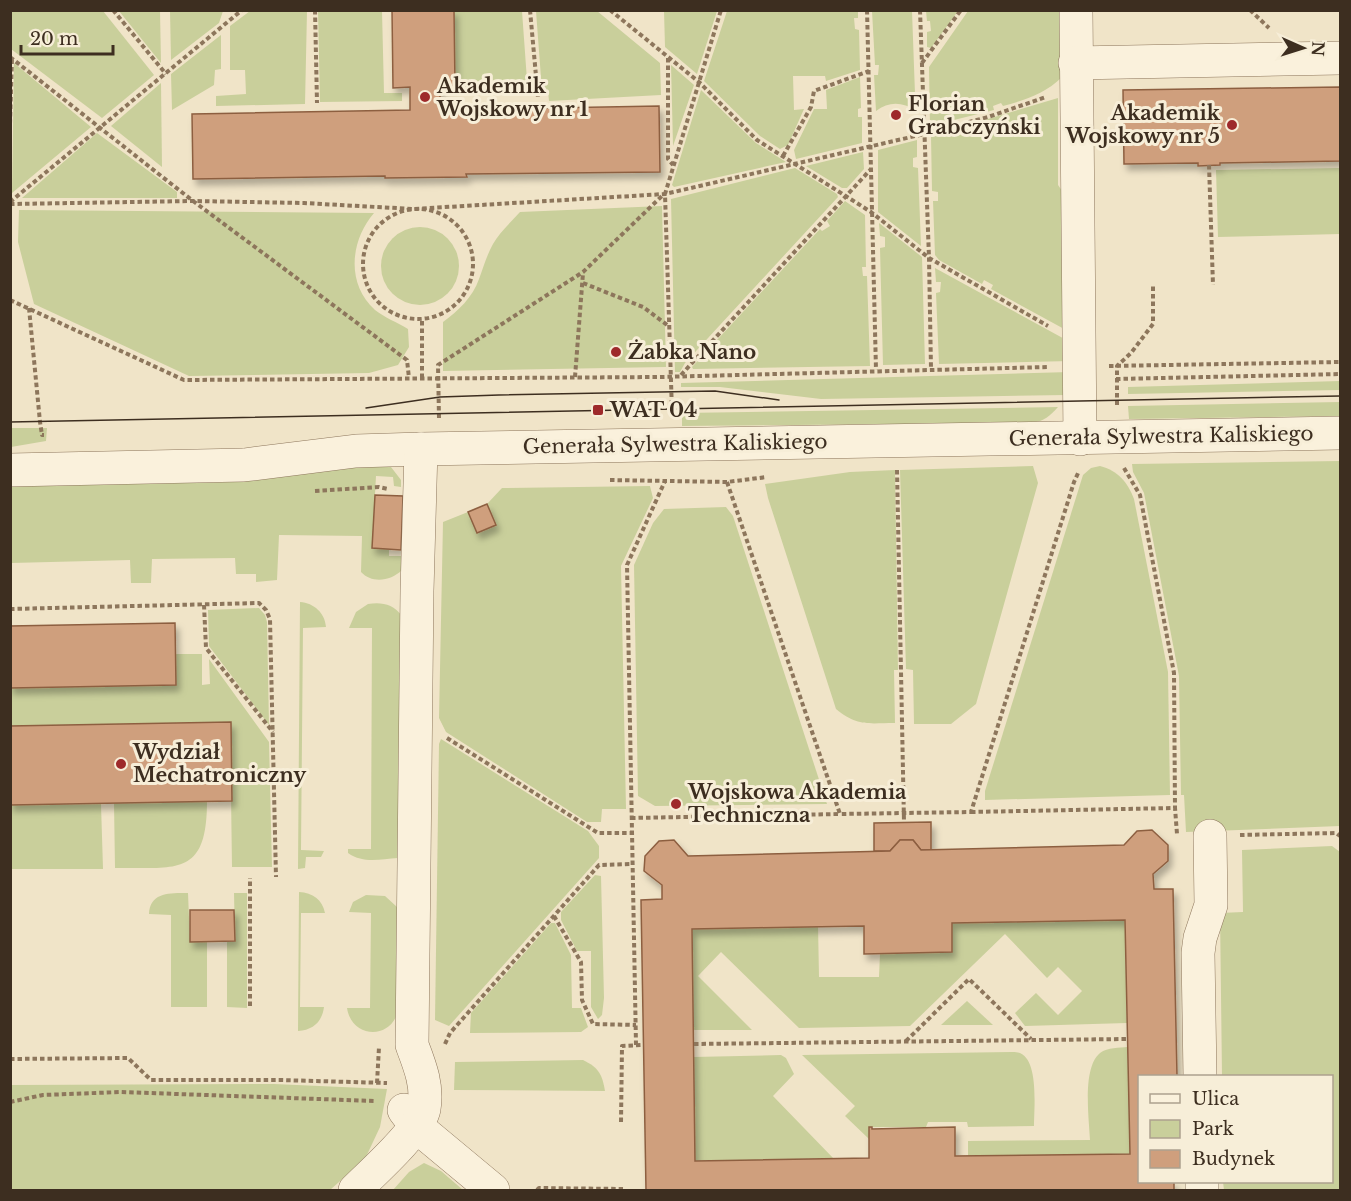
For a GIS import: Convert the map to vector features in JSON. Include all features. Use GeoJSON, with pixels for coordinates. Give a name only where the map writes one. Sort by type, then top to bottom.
{"type":"FeatureCollection","features":[{"type":"Feature","properties":{"kind":"street"},"geometry":{"type":"LineString","coordinates":[[1076,10],[1082,451]]}},
{"type":"Feature","properties":{"kind":"street"},"geometry":{"type":"LineString","coordinates":[[1076,72],[1341,58]]}},
{"type":"Feature","properties":{"kind":"street","name":"Generała Sylwestra Kaliskiego"},"geometry":{"type":"LineString","coordinates":[[10,470],[244,465],[356,451],[430,437],[1082,451],[1341,433]]}},
{"type":"Feature","properties":{"kind":"street"},"geometry":{"type":"LineString","coordinates":[[355,1191],[416,1126],[424,1110],[423,1074],[428,1046],[416,719],[430,437]]}},
{"type":"Feature","properties":{"kind":"street"},"geometry":{"type":"LineString","coordinates":[[1200,1075],[1198,953],[1210,905],[1210,836]]}},
{"type":"Feature","properties":{"kind":"street"},"geometry":{"type":"LineString","coordinates":[[428,1046],[402,1068],[385,1089],[401,1105],[416,1126],[493,1191]]}},
{"type":"Feature","properties":{"kind":"path"},"geometry":{"type":"LineString","coordinates":[[113,10],[166,74]]}},
{"type":"Feature","properties":{"kind":"path"},"geometry":{"type":"LineString","coordinates":[[10,203],[242,10]]}},
{"type":"Feature","properties":{"kind":"path"},"geometry":{"type":"LineString","coordinates":[[315,10],[317,103]]}},
{"type":"Feature","properties":{"kind":"path"},"geometry":{"type":"LineString","coordinates":[[530,10],[538,98]]}},
{"type":"Feature","properties":{"kind":"path"},"geometry":{"type":"LineString","coordinates":[[610,10],[699,82],[757,140],[871,212],[929,258],[1062,334],[1079,362]]}},
{"type":"Feature","properties":{"kind":"path"},"geometry":{"type":"LineString","coordinates":[[671,420],[672,376],[665,194],[721,10]]}},
{"type":"Feature","properties":{"kind":"path"},"geometry":{"type":"LineString","coordinates":[[867,10],[876,370]]}},
{"type":"Feature","properties":{"kind":"path"},"geometry":{"type":"LineString","coordinates":[[920,10],[931,369]]}},
{"type":"Feature","properties":{"kind":"path"},"geometry":{"type":"LineString","coordinates":[[922,64],[961,10]]}},
{"type":"Feature","properties":{"kind":"path"},"geometry":{"type":"LineString","coordinates":[[10,124],[11,57]]}},
{"type":"Feature","properties":{"kind":"path"},"geometry":{"type":"LineString","coordinates":[[11,57],[193,201],[407,360],[409,378]]}},
{"type":"Feature","properties":{"kind":"path"},"geometry":{"type":"LineString","coordinates":[[668,57],[668,159],[674,165]]}},
{"type":"Feature","properties":{"kind":"path"},"geometry":{"type":"LineString","coordinates":[[783,156],[811,107],[814,91],[868,71]]}},
{"type":"Feature","properties":{"kind":"path"},"geometry":{"type":"LineString","coordinates":[[10,203],[193,201],[304,203],[413,209],[431,210],[447,216],[460,228],[469,243],[474,260],[472,277],[466,293],[454,306],[439,316],[422,320],[403,318],[386,310],[372,296],[364,278],[363,259],[368,240],[379,225],[394,214],[413,209],[665,194],[871,147],[988,117],[1053,95],[1076,72]]}},
{"type":"Feature","properties":{"kind":"path"},"geometry":{"type":"LineString","coordinates":[[1209,165],[1213,285]]}},
{"type":"Feature","properties":{"kind":"path"},"geometry":{"type":"LineString","coordinates":[[681,376],[871,169]]}},
{"type":"Feature","properties":{"kind":"path"},"geometry":{"type":"LineString","coordinates":[[430,437],[438,365],[583,272],[665,194]]}},
{"type":"Feature","properties":{"kind":"path"},"geometry":{"type":"LineString","coordinates":[[575,377],[583,272]]}},
{"type":"Feature","properties":{"kind":"path"},"geometry":{"type":"LineString","coordinates":[[583,283],[643,307],[670,327]]}},
{"type":"Feature","properties":{"kind":"path"},"geometry":{"type":"LineString","coordinates":[[1117,366],[1131,353],[1154,324],[1154,285]]}},
{"type":"Feature","properties":{"kind":"path"},"geometry":{"type":"LineString","coordinates":[[10,300],[184,380],[681,376],[1079,362],[1341,374]]}},
{"type":"Feature","properties":{"kind":"path"},"geometry":{"type":"LineString","coordinates":[[29,308],[42,435]]}},
{"type":"Feature","properties":{"kind":"path"},"geometry":{"type":"LineString","coordinates":[[422,320],[422,378]]}},
{"type":"Feature","properties":{"kind":"path"},"geometry":{"type":"LineString","coordinates":[[1079,362],[1117,366],[1341,362]]}},
{"type":"Feature","properties":{"kind":"path"},"geometry":{"type":"LineString","coordinates":[[971,812],[1082,451]]}},
{"type":"Feature","properties":{"kind":"path"},"geometry":{"type":"LineString","coordinates":[[1118,460],[1140,495],[1174,673],[1175,808],[1178,837],[1339,834]]}},
{"type":"Feature","properties":{"kind":"path"},"geometry":{"type":"LineString","coordinates":[[897,464],[904,822]]}},
{"type":"Feature","properties":{"kind":"path"},"geometry":{"type":"LineString","coordinates":[[636,1045],[627,565],[665,481]]}},
{"type":"Feature","properties":{"kind":"path"},"geometry":{"type":"LineString","coordinates":[[727,482],[840,814]]}},
{"type":"Feature","properties":{"kind":"path"},"geometry":{"type":"LineString","coordinates":[[10,609],[259,603],[266,610],[270,619],[276,877]]}},
{"type":"Feature","properties":{"kind":"path"},"geometry":{"type":"LineString","coordinates":[[204,605],[206,648],[273,732]]}},
{"type":"Feature","properties":{"kind":"path"},"geometry":{"type":"LineString","coordinates":[[416,719],[598,833],[632,833]]}},
{"type":"Feature","properties":{"kind":"path"},"geometry":{"type":"LineString","coordinates":[[631,818],[1175,808]]}},
{"type":"Feature","properties":{"kind":"path"},"geometry":{"type":"LineString","coordinates":[[428,1046],[450,1033],[599,865],[632,864]]}},
{"type":"Feature","properties":{"kind":"path"},"geometry":{"type":"LineString","coordinates":[[250,878],[250,1006]]}},
{"type":"Feature","properties":{"kind":"path"},"geometry":{"type":"LineString","coordinates":[[554,916],[581,962],[582,1000],[593,1024],[636,1025]]}},
{"type":"Feature","properties":{"kind":"path"},"geometry":{"type":"LineString","coordinates":[[905,1042],[969,979],[1031,1040]]}},
{"type":"Feature","properties":{"kind":"path"},"geometry":{"type":"LineString","coordinates":[[694,1044],[1128,1039]]}},
{"type":"Feature","properties":{"kind":"path"},"geometry":{"type":"LineString","coordinates":[[379,1044],[385,1089]]}},
{"type":"Feature","properties":{"kind":"path"},"geometry":{"type":"LineString","coordinates":[[621,1122],[622,1046],[643,1045]]}},
{"type":"Feature","properties":{"kind":"path"},"geometry":{"type":"LineString","coordinates":[[10,1059],[128,1058],[151,1080],[279,1080],[385,1089]]}},
{"type":"Feature","properties":{"kind":"path"},"geometry":{"type":"LineString","coordinates":[[10,1102],[43,1095],[121,1092],[385,1089]]}},
{"type":"Feature","properties":{"kind":"path"},"geometry":{"type":"LineString","coordinates":[[537,1191],[539,1188],[623,1189]]}},
{"type":"Feature","properties":{"kind":"green space"},"geometry":{"type":"Polygon","coordinates":[[[170,10],[223,11],[219,23],[171,60],[170,10]]]}},
{"type":"Feature","properties":{"kind":"green space"},"geometry":{"type":"Polygon","coordinates":[[[10,11],[103,11],[154,75],[102,118],[11,49],[10,11]]]}},
{"type":"Feature","properties":{"kind":"green space"},"geometry":{"type":"Polygon","coordinates":[[[119,11],[160,11],[161,63],[119,11]]]}},
{"type":"Feature","properties":{"kind":"green space"},"geometry":{"type":"Polygon","coordinates":[[[250,11],[307,11],[305,104],[216,106],[216,96],[246,94],[245,70],[230,70],[230,26],[250,11]]]}},
{"type":"Feature","properties":{"kind":"green space"},"geometry":{"type":"Polygon","coordinates":[[[318,11],[382,11],[384,93],[402,93],[402,101],[320,102],[318,11]]]}},
{"type":"Feature","properties":{"kind":"green space"},"geometry":{"type":"Polygon","coordinates":[[[450,11],[522,11],[528,94],[508,86],[450,88],[450,11]]]}},
{"type":"Feature","properties":{"kind":"green space"},"geometry":{"type":"Polygon","coordinates":[[[536,11],[597,11],[660,63],[661,95],[549,101],[548,91],[542,91],[536,11]]]}},
{"type":"Feature","properties":{"kind":"green space"},"geometry":{"type":"Polygon","coordinates":[[[664,11],[717,11],[697,74],[665,47],[664,11]]]}},
{"type":"Feature","properties":{"kind":"green space"},"geometry":{"type":"Polygon","coordinates":[[[727,11],[858,11],[858,18],[854,18],[855,29],[859,30],[860,70],[826,81],[825,76],[793,76],[794,110],[804,109],[788,145],[780,149],[760,136],[704,81],[727,11]]]}},
{"type":"Feature","properties":{"kind":"green space"},"geometry":{"type":"Polygon","coordinates":[[[872,11],[912,11],[915,94],[911,94],[912,102],[916,102],[916,110],[906,105],[896,104],[876,111],[874,75],[878,75],[879,65],[875,65],[872,11]]]}},
{"type":"Feature","properties":{"kind":"green space"},"geometry":{"type":"Polygon","coordinates":[[[926,11],[958,11],[931,48],[927,47],[927,32],[931,31],[926,11]]]}},
{"type":"Feature","properties":{"kind":"green space"},"geometry":{"type":"Polygon","coordinates":[[[968,11],[1063,11],[1062,77],[1049,88],[1027,99],[1003,106],[1001,103],[993,106],[994,110],[930,126],[929,67],[968,11]]]}},
{"type":"Feature","properties":{"kind":"green space"},"geometry":{"type":"Polygon","coordinates":[[[221,35],[221,69],[215,70],[214,85],[172,110],[171,74],[221,35]]]}},
{"type":"Feature","properties":{"kind":"green space"},"geometry":{"type":"Polygon","coordinates":[[[14,63],[91,127],[12,193],[14,63]]]}},
{"type":"Feature","properties":{"kind":"green space"},"geometry":{"type":"Polygon","coordinates":[[[671,65],[694,85],[673,146],[671,65]]]}},
{"type":"Feature","properties":{"kind":"green space"},"geometry":{"type":"Polygon","coordinates":[[[860,77],[861,108],[858,109],[858,117],[862,117],[862,143],[796,159],[794,150],[814,109],[827,109],[826,90],[860,77]]]}},
{"type":"Feature","properties":{"kind":"green space"},"geometry":{"type":"Polygon","coordinates":[[[161,83],[162,167],[111,126],[161,83]]]}},
{"type":"Feature","properties":{"kind":"green space"},"geometry":{"type":"Polygon","coordinates":[[[701,90],[756,143],[786,162],[674,187],[672,185],[701,90]]]}},
{"type":"Feature","properties":{"kind":"green space"},"geometry":{"type":"Polygon","coordinates":[[[1058,98],[1058,185],[1072,205],[1066,330],[991,289],[993,285],[984,280],[982,284],[939,260],[935,255],[933,201],[938,201],[938,192],[932,191],[931,136],[1058,98]]]}},
{"type":"Feature","properties":{"kind":"green space"},"geometry":{"type":"Polygon","coordinates":[[[97,133],[177,192],[177,198],[22,198],[97,133]]]}},
{"type":"Feature","properties":{"kind":"green space"},"geometry":{"type":"Polygon","coordinates":[[[917,140],[917,157],[913,158],[913,167],[918,168],[921,246],[878,212],[878,150],[917,140]]]}},
{"type":"Feature","properties":{"kind":"green space"},"geometry":{"type":"Polygon","coordinates":[[[863,152],[864,169],[847,188],[842,188],[806,166],[863,152]]]}},
{"type":"Feature","properties":{"kind":"green space"},"geometry":{"type":"Polygon","coordinates":[[[795,168],[837,194],[838,197],[685,363],[680,372],[675,372],[671,199],[795,168]]]}},
{"type":"Feature","properties":{"kind":"green space"},"geometry":{"type":"Polygon","coordinates":[[[1340,168],[1340,234],[1218,237],[1216,170],[1340,168]]]}},
{"type":"Feature","properties":{"kind":"green space"},"geometry":{"type":"Polygon","coordinates":[[[845,201],[865,215],[866,267],[862,267],[863,276],[867,276],[870,366],[693,369],[692,367],[820,229],[822,231],[830,226],[827,221],[845,201]]]}},
{"type":"Feature","properties":{"kind":"green space"},"geometry":{"type":"Polygon","coordinates":[[[662,206],[666,367],[443,371],[443,322],[469,298],[493,244],[520,212],[662,206]]]}},
{"type":"Feature","properties":{"kind":"green space"},"geometry":{"type":"Polygon","coordinates":[[[19,210],[374,213],[360,236],[356,249],[356,275],[359,288],[375,310],[408,329],[409,347],[398,365],[369,373],[189,376],[34,304],[18,242],[19,210]]]}},
{"type":"Feature","properties":{"kind":"green space"},"geometry":{"type":"Polygon","coordinates":[[[879,223],[922,257],[925,364],[883,365],[880,248],[885,247],[885,237],[880,236],[879,223]]]}},
{"type":"Feature","properties":{"kind":"green space"},"geometry":{"type":"Polygon","coordinates":[[[412,227],[428,227],[442,233],[453,244],[459,258],[459,274],[453,288],[442,299],[428,305],[412,305],[398,299],[387,288],[381,274],[381,258],[387,244],[398,233],[412,227]]]}},
{"type":"Feature","properties":{"kind":"green space"},"geometry":{"type":"Polygon","coordinates":[[[935,268],[1070,342],[1071,361],[939,364],[936,293],[940,292],[941,282],[936,282],[935,268]]]}},
{"type":"Feature","properties":{"kind":"green space"},"geometry":{"type":"Polygon","coordinates":[[[1070,372],[1066,395],[821,399],[720,387],[681,387],[681,383],[1070,372]]]}},
{"type":"Feature","properties":{"kind":"green space"},"geometry":{"type":"Polygon","coordinates":[[[1340,381],[1340,390],[1128,394],[1128,387],[1340,381]]]}},
{"type":"Feature","properties":{"kind":"green space"},"geometry":{"type":"Polygon","coordinates":[[[1340,402],[1340,416],[1129,419],[1128,406],[1340,402]]]}},
{"type":"Feature","properties":{"kind":"green space"},"geometry":{"type":"Polygon","coordinates":[[[1058,407],[1046,418],[1032,423],[682,426],[682,413],[1058,407]]]}},
{"type":"Feature","properties":{"kind":"green space"},"geometry":{"type":"Polygon","coordinates":[[[11,428],[47,428],[46,441],[11,447],[11,428]]]}},
{"type":"Feature","properties":{"kind":"green space"},"geometry":{"type":"Polygon","coordinates":[[[1340,461],[1340,826],[1186,832],[1184,795],[1181,795],[1179,676],[1144,493],[1133,472],[1132,464],[1340,461]]]}},
{"type":"Feature","properties":{"kind":"green space"},"geometry":{"type":"Polygon","coordinates":[[[368,466],[391,467],[401,480],[401,487],[394,486],[393,477],[376,476],[372,548],[389,549],[389,556],[404,556],[402,570],[387,579],[376,580],[361,572],[362,536],[279,535],[277,580],[256,582],[256,574],[236,574],[235,558],[152,559],[151,583],[131,583],[130,560],[11,563],[10,486],[233,482],[368,466]]]}},
{"type":"Feature","properties":{"kind":"green space"},"geometry":{"type":"Polygon","coordinates":[[[1033,466],[1038,483],[976,704],[951,724],[914,724],[913,670],[906,669],[900,470],[1033,466]]]}},
{"type":"Feature","properties":{"kind":"green space"},"geometry":{"type":"Polygon","coordinates":[[[1100,466],[1121,478],[1134,499],[1168,672],[1170,795],[985,800],[985,791],[1083,475],[1091,468],[1100,466]]]}},
{"type":"Feature","properties":{"kind":"green space"},"geometry":{"type":"Polygon","coordinates":[[[895,470],[898,670],[894,670],[895,723],[864,723],[851,719],[836,709],[765,484],[850,472],[895,470]]]}},
{"type":"Feature","properties":{"kind":"green space"},"geometry":{"type":"Polygon","coordinates":[[[650,486],[653,498],[621,566],[626,809],[602,809],[601,822],[587,822],[446,732],[439,718],[443,522],[468,512],[477,533],[496,525],[487,504],[502,488],[650,486]]]}},
{"type":"Feature","properties":{"kind":"green space"},"geometry":{"type":"Polygon","coordinates":[[[726,507],[733,516],[827,804],[655,806],[638,796],[634,565],[653,523],[664,509],[726,507]]]}},
{"type":"Feature","properties":{"kind":"green space"},"geometry":{"type":"Polygon","coordinates":[[[300,602],[310,604],[318,610],[326,627],[303,628],[301,850],[324,851],[321,857],[306,857],[305,868],[298,869],[300,602]]]}},
{"type":"Feature","properties":{"kind":"green space"},"geometry":{"type":"Polygon","coordinates":[[[368,604],[387,605],[402,616],[398,858],[372,860],[360,859],[348,853],[348,849],[371,849],[372,628],[349,628],[356,612],[368,604]]]}},
{"type":"Feature","properties":{"kind":"green space"},"geometry":{"type":"Polygon","coordinates":[[[259,608],[267,622],[269,725],[209,646],[208,610],[259,608]]]}},
{"type":"Feature","properties":{"kind":"green space"},"geometry":{"type":"Polygon","coordinates":[[[176,654],[202,654],[202,685],[210,684],[209,659],[269,742],[272,867],[232,867],[230,722],[11,726],[10,688],[176,685],[176,654]]]}},
{"type":"Feature","properties":{"kind":"green space"},"geometry":{"type":"Polygon","coordinates":[[[441,739],[588,831],[599,846],[599,858],[449,1026],[435,1020],[439,744],[441,739]]]}},
{"type":"Feature","properties":{"kind":"green space"},"geometry":{"type":"Polygon","coordinates":[[[207,801],[206,826],[201,844],[194,856],[184,863],[171,867],[115,868],[114,803],[207,801]]]}},
{"type":"Feature","properties":{"kind":"green space"},"geometry":{"type":"Polygon","coordinates":[[[101,804],[103,869],[11,869],[11,805],[101,804]]]}},
{"type":"Feature","properties":{"kind":"green space"},"geometry":{"type":"Polygon","coordinates":[[[1332,846],[1340,852],[1340,1190],[1224,1190],[1223,1183],[1333,1183],[1333,1075],[1222,1075],[1220,913],[1243,912],[1242,850],[1332,846]]]}},
{"type":"Feature","properties":{"kind":"green space"},"geometry":{"type":"Polygon","coordinates":[[[595,875],[601,876],[604,998],[602,1015],[598,1019],[591,1007],[591,951],[577,951],[561,920],[561,912],[595,875]]]}},
{"type":"Feature","properties":{"kind":"green space"},"geometry":{"type":"Polygon","coordinates":[[[299,892],[316,898],[322,904],[325,913],[301,913],[300,1007],[324,1007],[316,1024],[298,1031],[299,892]]]}},
{"type":"Feature","properties":{"kind":"green space"},"geometry":{"type":"Polygon","coordinates":[[[188,893],[190,942],[207,942],[207,1007],[171,1007],[171,915],[149,914],[153,901],[162,895],[188,893]]]}},
{"type":"Feature","properties":{"kind":"green space"},"geometry":{"type":"Polygon","coordinates":[[[234,893],[247,893],[247,1008],[227,1007],[227,942],[235,941],[234,893]]]}},
{"type":"Feature","properties":{"kind":"green space"},"geometry":{"type":"Polygon","coordinates":[[[366,895],[385,896],[397,907],[396,1017],[391,1025],[376,1032],[361,1029],[350,1017],[347,1008],[370,1008],[371,913],[349,912],[353,902],[366,895]]]}},
{"type":"Feature","properties":{"kind":"green space"},"geometry":{"type":"Polygon","coordinates":[[[1125,920],[1127,1023],[1025,1026],[1015,1013],[1036,993],[1058,1015],[1082,991],[1058,967],[1047,978],[1005,934],[910,1026],[799,1028],[721,952],[698,976],[752,1030],[693,1030],[692,929],[818,925],[819,977],[879,977],[880,954],[952,952],[952,923],[1125,920]]]}},
{"type":"Feature","properties":{"kind":"green space"},"geometry":{"type":"Polygon","coordinates":[[[551,923],[555,923],[571,955],[572,1008],[581,1008],[588,1027],[581,1032],[470,1033],[471,1013],[551,923]]]}},
{"type":"Feature","properties":{"kind":"green space"},"geometry":{"type":"Polygon","coordinates":[[[967,1001],[993,1025],[941,1025],[967,1001]]]}},
{"type":"Feature","properties":{"kind":"green space"},"geometry":{"type":"Polygon","coordinates":[[[1128,1047],[1130,1154],[968,1156],[968,1141],[1090,1140],[1088,1094],[1094,1060],[1106,1050],[1128,1047]]]}},
{"type":"Feature","properties":{"kind":"green space"},"geometry":{"type":"Polygon","coordinates":[[[1020,1053],[1030,1065],[1035,1098],[1034,1126],[968,1127],[967,1122],[928,1122],[926,1127],[869,1127],[869,1139],[845,1116],[855,1106],[802,1055],[1020,1053]]]}},
{"type":"Feature","properties":{"kind":"green space"},"geometry":{"type":"Polygon","coordinates":[[[781,1055],[786,1058],[794,1074],[773,1096],[834,1159],[695,1161],[693,1057],[781,1055]]]}},
{"type":"Feature","properties":{"kind":"green space"},"geometry":{"type":"Polygon","coordinates":[[[583,1060],[599,1072],[605,1091],[454,1090],[455,1062],[583,1060]]]}},
{"type":"Feature","properties":{"kind":"green space"},"geometry":{"type":"Polygon","coordinates":[[[274,1084],[387,1089],[380,1127],[365,1159],[330,1190],[11,1190],[10,1085],[274,1084]]]}},
{"type":"Feature","properties":{"kind":"green space"},"geometry":{"type":"Polygon","coordinates":[[[424,1163],[441,1171],[463,1190],[393,1190],[409,1172],[424,1163]]]}},
{"type":"Feature","properties":{"kind":"building","name":"Akademik Wojskowy nr 1"},"geometry":{"type":"Polygon","coordinates":[[[392,10],[454,10],[455,86],[440,86],[440,110],[659,106],[660,172],[466,174],[467,177],[193,179],[192,114],[410,110],[410,87],[393,88],[392,10]]]}},
{"type":"Feature","properties":{"kind":"building","name":"Akademik Wojskowy nr 5"},"geometry":{"type":"Polygon","coordinates":[[[1340,87],[1340,161],[1220,163],[1220,165],[1198,166],[1198,163],[1124,164],[1123,90],[1340,87]]]}},
{"type":"Feature","properties":{"kind":"building"},"geometry":{"type":"Polygon","coordinates":[[[375,495],[403,496],[401,550],[372,548],[375,495]]]}},
{"type":"Feature","properties":{"kind":"building"},"geometry":{"type":"Polygon","coordinates":[[[487,504],[496,525],[477,533],[468,512],[487,504]]]}},
{"type":"Feature","properties":{"kind":"building"},"geometry":{"type":"Polygon","coordinates":[[[175,623],[176,685],[10,688],[10,626],[175,623]]]}},
{"type":"Feature","properties":{"kind":"building","name":"Wydział Mechatroniczny"},"geometry":{"type":"Polygon","coordinates":[[[231,722],[232,801],[10,805],[10,726],[231,722]]]}},
{"type":"Feature","properties":{"kind":"building"},"geometry":{"type":"Polygon","coordinates":[[[931,822],[931,850],[921,850],[913,840],[900,840],[890,851],[874,851],[874,823],[931,822]]]}},
{"type":"Feature","properties":{"kind":"building"},"geometry":{"type":"Polygon","coordinates":[[[1152,830],[1168,845],[1168,861],[1153,874],[1154,889],[1173,889],[1177,1075],[1138,1075],[1138,1183],[1174,1183],[1174,1190],[646,1190],[641,900],[662,899],[662,885],[644,871],[645,856],[659,841],[674,840],[688,856],[890,851],[900,840],[913,840],[921,850],[1124,845],[1137,831],[1152,830]],[[1125,920],[952,923],[952,952],[864,954],[864,926],[692,929],[695,1161],[869,1158],[869,1127],[872,1129],[955,1127],[955,1156],[1130,1154],[1125,920]]]}},
{"type":"Feature","properties":{"kind":"building"},"geometry":{"type":"Polygon","coordinates":[[[190,910],[234,910],[235,941],[190,942],[190,910]]]}},
{"type":"Feature","properties":{"kind":"tram line"},"geometry":{"type":"LineString","coordinates":[[366,408],[440,397],[499,395],[715,391],[779,400]]}},
{"type":"Feature","properties":{"kind":"tram line"},"geometry":{"type":"LineString","coordinates":[[10,422],[1340,396]]}},
{"type":"Feature","properties":{"kind":"place","name":"Akademik Wojskowy nr 1"},"geometry":{"type":"Point","coordinates":[425,97]}},
{"type":"Feature","properties":{"kind":"place","name":"Florian Grabczyński"},"geometry":{"type":"Point","coordinates":[896,115]}},
{"type":"Feature","properties":{"kind":"place","name":"Akademik Wojskowy nr 5"},"geometry":{"type":"Point","coordinates":[1232,125]}},
{"type":"Feature","properties":{"kind":"place","name":"Żabka Nano"},"geometry":{"type":"Point","coordinates":[616,352]}},
{"type":"Feature","properties":{"kind":"place","name":"WAT 04"},"geometry":{"type":"Point","coordinates":[598,410]}},
{"type":"Feature","properties":{"kind":"place","name":"Wydział Mechatroniczny"},"geometry":{"type":"Point","coordinates":[121,764]}},
{"type":"Feature","properties":{"kind":"place","name":"Wojskowa Akademia Techniczna"},"geometry":{"type":"Point","coordinates":[676,804]}}]}
